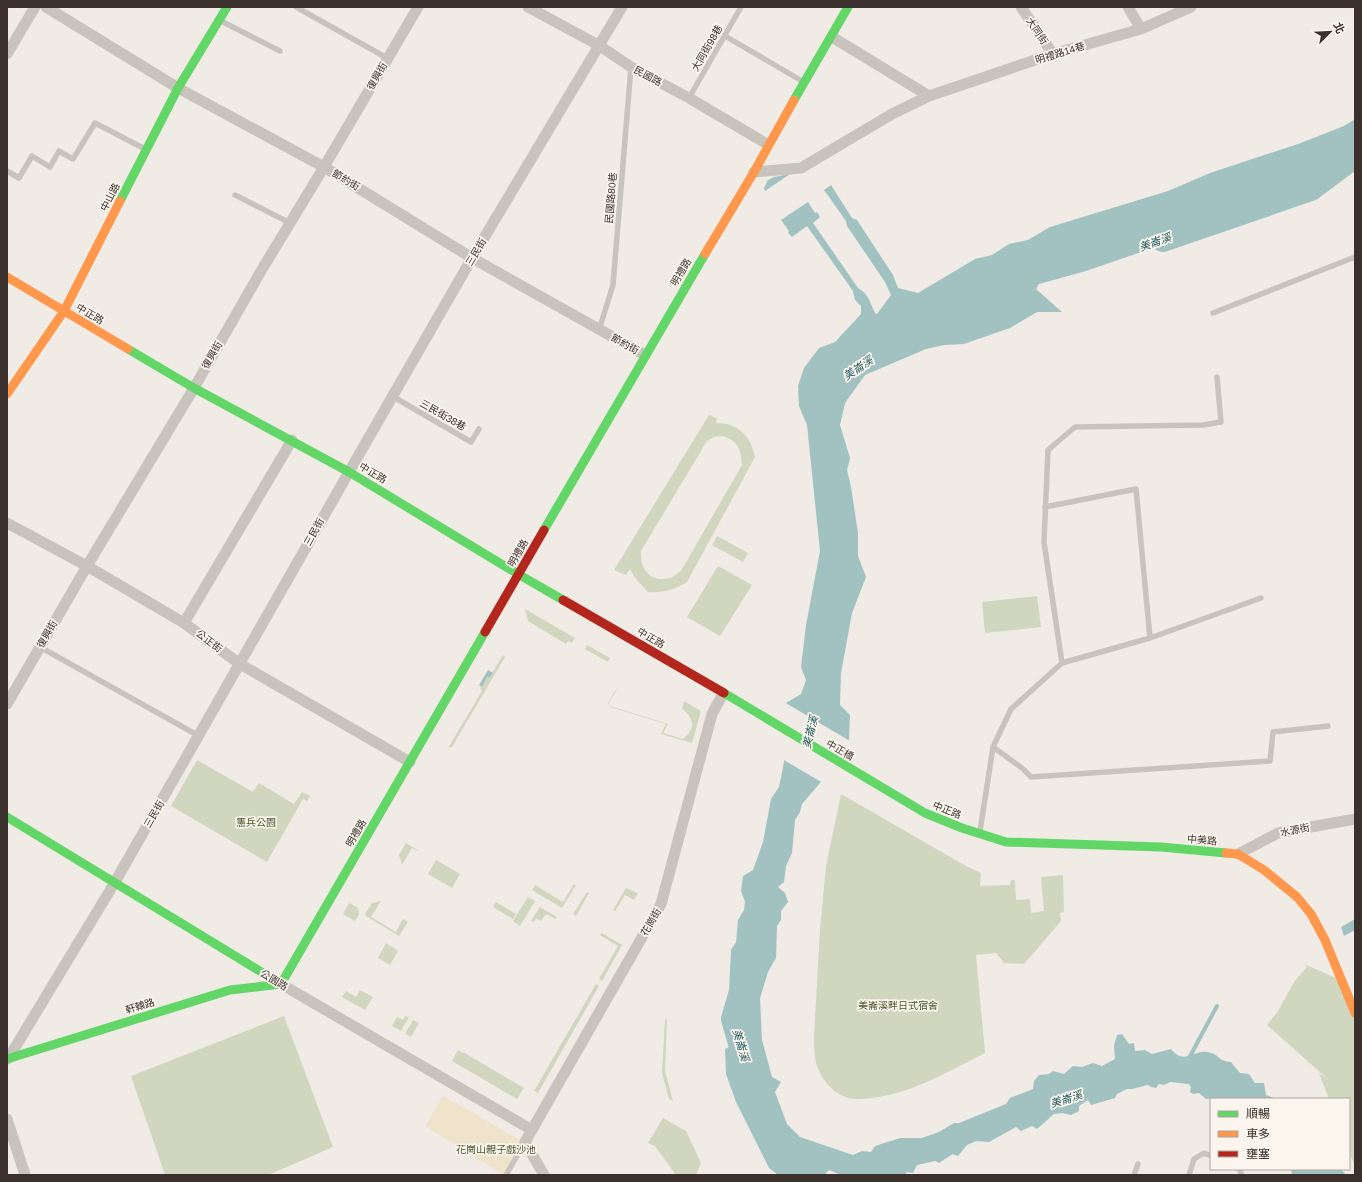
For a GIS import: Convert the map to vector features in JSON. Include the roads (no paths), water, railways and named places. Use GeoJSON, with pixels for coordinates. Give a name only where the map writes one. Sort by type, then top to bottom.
{"type":"FeatureCollection","features":[{"type":"Feature","properties":{"kind":"street"},"geometry":{"type":"LineString","coordinates":[[7,54],[35,7]]}},
{"type":"Feature","properties":{"kind":"street","name":"節約街"},"geometry":{"type":"LineString","coordinates":[[46,7],[178,88],[324,167],[472,258],[644,355]]}},
{"type":"Feature","properties":{"kind":"street","name":"中山路"},"geometry":{"type":"LineString","coordinates":[[7,394],[64,311],[178,88],[227,7]]}},
{"type":"Feature","properties":{"kind":"street","name":"復興街"},"geometry":{"type":"LineString","coordinates":[[7,704],[87,566],[194,388],[260,271],[324,167],[418,7]]}},
{"type":"Feature","properties":{"kind":"street","name":"民國路"},"geometry":{"type":"LineString","coordinates":[[528,7],[600,46],[631,67],[689,98],[767,144]]}},
{"type":"Feature","properties":{"kind":"street","name":"三民街"},"geometry":{"type":"LineString","coordinates":[[7,1059],[115,882],[392,396],[472,258],[622,7]]}},
{"type":"Feature","properties":{"kind":"street"},"geometry":{"type":"LineString","coordinates":[[804,83],[848,7]]}},
{"type":"Feature","properties":{"kind":"street","name":"大同街"},"geometry":{"type":"LineString","coordinates":[[1021,7],[1054,54]]}},
{"type":"Feature","properties":{"kind":"street"},"geometry":{"type":"LineString","coordinates":[[1128,7],[1141,29]]}},
{"type":"Feature","properties":{"kind":"street","name":"明禮路14巷"},"geometry":{"type":"LineString","coordinates":[[754,172],[801,168],[892,114],[929,96],[1054,54],[1141,29],[1191,7]]}},
{"type":"Feature","properties":{"kind":"street"},"geometry":{"type":"LineString","coordinates":[[832,37],[929,96]]}},
{"type":"Feature","properties":{"kind":"street","name":"明禮路"},"geometry":{"type":"LineString","coordinates":[[281,984],[644,355],[754,172],[767,144],[804,83]]}},
{"type":"Feature","properties":{"kind":"street","name":"中正路"},"geometry":{"type":"LineString","coordinates":[[7,277],[194,388],[349,472],[518,574],[632,639],[724,694]]}},
{"type":"Feature","properties":{"kind":"street"},"geometry":{"type":"LineString","coordinates":[[184,623],[292,440]]}},
{"type":"Feature","properties":{"kind":"street","name":"公正街"},"geometry":{"type":"LineString","coordinates":[[7,523],[87,566],[184,623],[240,664],[410,762]]}},
{"type":"Feature","properties":{"kind":"street","name":"中正橋"},"geometry":{"type":"LineString","coordinates":[[724,694],[925,813]]}},
{"type":"Feature","properties":{"kind":"street","name":"花崗街"},"geometry":{"type":"LineString","coordinates":[[532,1130],[661,904],[712,714],[724,694]]}},
{"type":"Feature","properties":{"kind":"street","name":"中正路"},"geometry":{"type":"LineString","coordinates":[[925,813],[962,828]]}},
{"type":"Feature","properties":{"kind":"street","name":"公園路"},"geometry":{"type":"LineString","coordinates":[[7,817],[281,984],[532,1130]]}},
{"type":"Feature","properties":{"kind":"street","name":"水源街"},"geometry":{"type":"LineString","coordinates":[[1238,854],[1278,833],[1355,818]]}},
{"type":"Feature","properties":{"kind":"street","name":"中美路"},"geometry":{"type":"LineString","coordinates":[[962,828],[1006,842],[1161,847],[1238,854],[1264,870],[1297,898],[1311,914],[1325,940],[1355,1013]]}},
{"type":"Feature","properties":{"kind":"street","name":"軒轅路"},"geometry":{"type":"LineString","coordinates":[[7,1059],[230,990],[281,984]]}},
{"type":"Feature","properties":{"kind":"street"},"geometry":{"type":"LineString","coordinates":[[7,1119],[25,1175]]}},
{"type":"Feature","properties":{"kind":"street"},"geometry":{"type":"LineString","coordinates":[[532,1130],[525,1142],[544,1175]]}},
{"type":"Feature","properties":{"kind":"lane"},"geometry":{"type":"LineString","coordinates":[[296,7],[387,58]]}},
{"type":"Feature","properties":{"kind":"lane","name":"大同街98巷"},"geometry":{"type":"LineString","coordinates":[[689,98],[741,7]]}},
{"type":"Feature","properties":{"kind":"lane"},"geometry":{"type":"LineString","coordinates":[[219,20],[280,51]]}},
{"type":"Feature","properties":{"kind":"lane"},"geometry":{"type":"LineString","coordinates":[[725,36],[804,83]]}},
{"type":"Feature","properties":{"kind":"lane","name":"民國路80巷"},"geometry":{"type":"LineString","coordinates":[[600,330],[613,285],[631,67]]}},
{"type":"Feature","properties":{"kind":"lane"},"geometry":{"type":"LineString","coordinates":[[7,171],[19,178],[32,156],[50,167],[59,151],[73,159],[95,123],[146,150]]}},
{"type":"Feature","properties":{"kind":"lane"},"geometry":{"type":"LineString","coordinates":[[235,195],[290,223]]}},
{"type":"Feature","properties":{"kind":"lane"},"geometry":{"type":"LineString","coordinates":[[1213,313],[1355,257]]}},
{"type":"Feature","properties":{"kind":"lane"},"geometry":{"type":"LineString","coordinates":[[1062,663],[1044,542],[1048,450],[1075,427],[1203,424],[1221,422],[1217,377]]}},
{"type":"Feature","properties":{"kind":"lane","name":"三民街38巷"},"geometry":{"type":"LineString","coordinates":[[392,396],[471,442],[479,429]]}},
{"type":"Feature","properties":{"kind":"lane"},"geometry":{"type":"LineString","coordinates":[[1045,507],[1136,490],[1150,638]]}},
{"type":"Feature","properties":{"kind":"lane"},"geometry":{"type":"LineString","coordinates":[[979,833],[993,747],[1010,709],[1062,663],[1150,638],[1261,598]]}},
{"type":"Feature","properties":{"kind":"lane"},"geometry":{"type":"LineString","coordinates":[[40,647],[199,736]]}},
{"type":"Feature","properties":{"kind":"lane"},"geometry":{"type":"LineString","coordinates":[[993,747],[1022,768],[1031,777],[1047,776],[1270,761],[1273,732],[1328,726]]}},
{"type":"Feature","properties":{"kind":"lane"},"geometry":{"type":"LineString","coordinates":[[506,1175],[525,1142]]}},
{"type":"Feature","properties":{"kind":"lane"},"geometry":{"type":"LineString","coordinates":[[1189,1175],[1194,1159],[1204,1153],[1210,1156]]}},
{"type":"Feature","properties":{"kind":"lane"},"geometry":{"type":"LineString","coordinates":[[1134,1175],[1138,1164]]}},
{"type":"Feature","properties":{"kind":"water"},"geometry":{"type":"Polygon","coordinates":[[[1355,119],[1355,163],[1322,172],[1274,195],[1237,209],[1150,249],[1086,271],[1039,284],[1036,289],[1062,312],[1037,312],[1010,328],[964,344],[944,345],[926,349],[865,375],[845,403],[840,425],[850,458],[847,470],[858,533],[858,556],[866,577],[852,613],[841,673],[840,705],[850,715],[849,740],[820,783],[802,804],[800,812],[795,820],[792,853],[786,866],[784,882],[778,887],[785,893],[788,902],[781,911],[781,920],[777,926],[776,958],[768,972],[760,998],[762,1040],[772,1077],[781,1082],[775,1092],[787,1124],[800,1137],[853,1155],[862,1151],[871,1152],[875,1146],[900,1138],[922,1138],[939,1132],[954,1123],[959,1123],[1006,1104],[1010,1098],[1033,1089],[1034,1081],[1039,1075],[1049,1074],[1053,1071],[1064,1074],[1073,1066],[1082,1067],[1093,1063],[1102,1066],[1115,1059],[1114,1046],[1117,1035],[1122,1034],[1129,1044],[1134,1043],[1135,1051],[1145,1050],[1152,1054],[1171,1049],[1176,1054],[1186,1057],[1200,1052],[1214,1054],[1223,1061],[1231,1062],[1240,1073],[1249,1074],[1255,1083],[1264,1083],[1266,1095],[1274,1098],[1206,1099],[1199,1093],[1193,1094],[1190,1092],[1191,1087],[1189,1084],[1170,1082],[1164,1085],[1159,1084],[1156,1088],[1148,1085],[1127,1089],[1117,1094],[1115,1098],[1091,1105],[1088,1100],[1079,1106],[1079,1111],[1071,1115],[1062,1113],[1054,1114],[1037,1129],[1032,1126],[1021,1131],[1016,1127],[989,1142],[976,1141],[967,1145],[958,1156],[953,1154],[939,1163],[935,1161],[917,1165],[913,1173],[907,1172],[905,1175],[841,1175],[829,1170],[824,1175],[778,1175],[769,1168],[736,1102],[726,1074],[725,1049],[731,1046],[734,1041],[731,1037],[725,1034],[728,1023],[739,1011],[729,991],[731,950],[736,942],[738,920],[744,910],[745,902],[741,891],[743,876],[753,870],[763,842],[771,799],[779,787],[784,762],[786,703],[801,694],[806,680],[801,667],[806,625],[820,551],[807,425],[799,406],[798,386],[804,368],[819,348],[835,342],[861,314],[861,306],[855,300],[853,291],[807,226],[792,237],[781,220],[808,202],[815,213],[817,212],[820,217],[813,223],[858,288],[865,293],[875,313],[877,314],[891,295],[885,282],[847,226],[846,221],[824,190],[831,185],[852,218],[857,220],[893,275],[898,288],[918,293],[975,259],[992,255],[1009,244],[1028,240],[1050,227],[1168,191],[1210,173],[1298,144],[1344,126],[1355,119]]]}},
{"type":"Feature","properties":{"kind":"water"},"geometry":{"type":"Polygon","coordinates":[[[790,174],[765,191],[764,188],[768,180],[774,177],[790,174]]]}},
{"type":"Feature","properties":{"kind":"water"},"geometry":{"type":"Polygon","coordinates":[[[488,670],[493,673],[489,678],[487,677],[482,687],[479,685],[488,670]]]}},
{"type":"Feature","properties":{"kind":"water"},"geometry":{"type":"Polygon","coordinates":[[[1355,919],[1355,930],[1344,936],[1341,927],[1355,919]]]}},
{"type":"Feature","properties":{"kind":"water"},"geometry":{"type":"Polygon","coordinates":[[[1306,1170],[1342,1170],[1346,1175],[1308,1175],[1306,1170]]]}},
{"type":"Feature","properties":{"kind":"waterway","name":"美崙溪"},"geometry":{"type":"LineString","coordinates":[[1163,240],[1311,189],[1355,156]]}},
{"type":"Feature","properties":{"kind":"waterway","name":"美崙溪"},"geometry":{"type":"LineString","coordinates":[[741,1047],[733,1019],[746,975]]}},
{"type":"Feature","properties":{"kind":"waterway"},"geometry":{"type":"LineString","coordinates":[[1188,1060],[1217,1006]]}},
{"type":"Feature","properties":{"kind":"waterway","name":"美崙溪"},"geometry":{"type":"LineString","coordinates":[[1304,1170],[1307,1175]]}},
{"type":"Feature","properties":{"kind":"park label","name":"憲兵公園"},"geometry":{"type":"Point","coordinates":[256,822]}},
{"type":"Feature","properties":{"kind":"park label","name":"美崙溪畔日式宿舍"},"geometry":{"type":"Point","coordinates":[898,1005]}},
{"type":"Feature","properties":{"kind":"park label","name":"花崗山親子戲沙池"},"geometry":{"type":"Point","coordinates":[496,1149]}}]}
